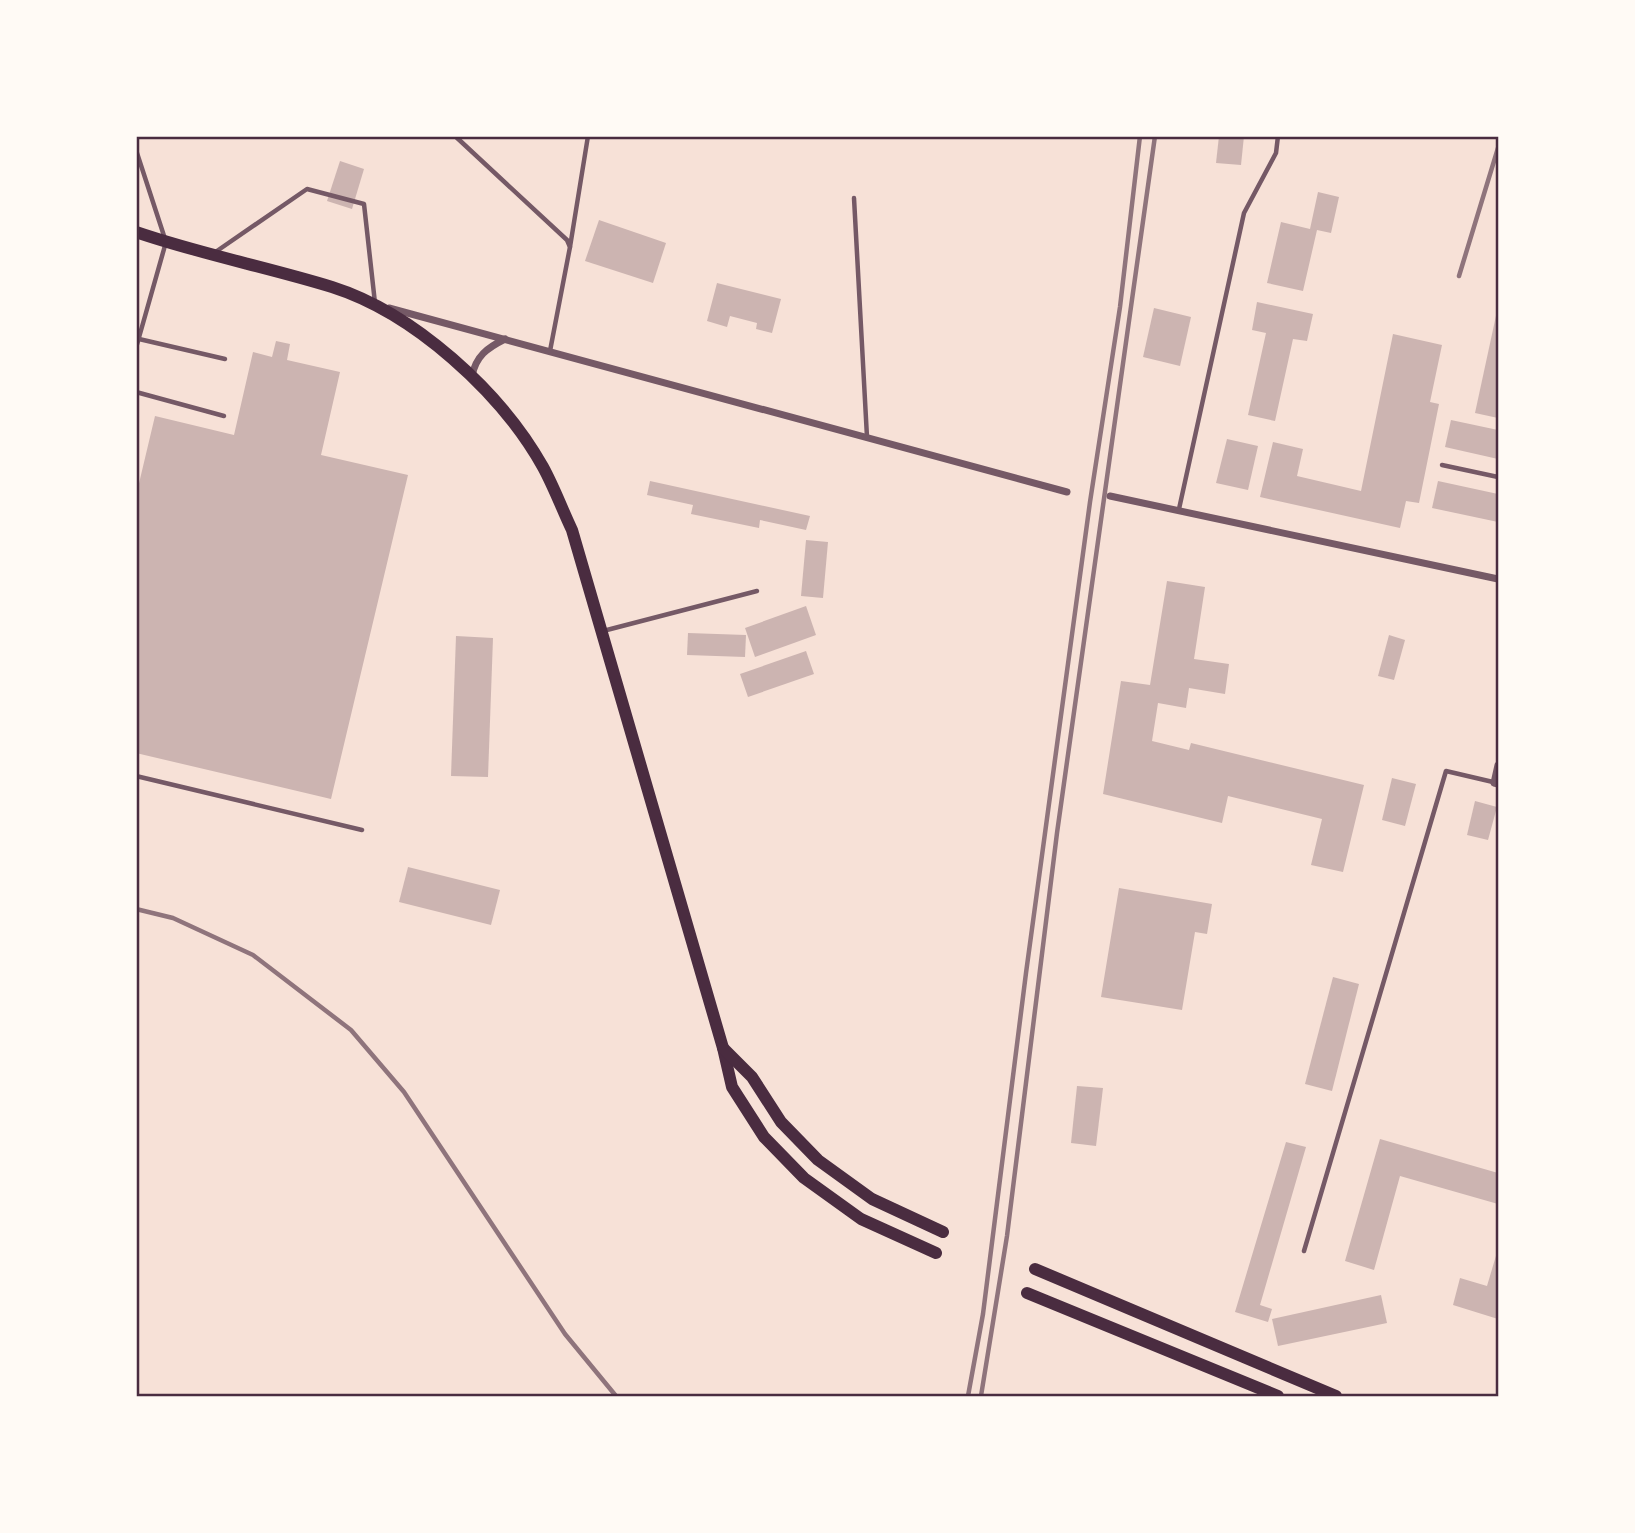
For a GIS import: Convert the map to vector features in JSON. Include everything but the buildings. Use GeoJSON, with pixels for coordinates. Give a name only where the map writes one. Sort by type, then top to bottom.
{"type":"FeatureCollection","features":[{"type":"Feature","properties":{"kind":"main road"},"geometry":{"type":"LineString","coordinates":[[136,232],[333,288],[375,304],[433,341],[501,408],[542,466],[572,530],[723,1048],[732,1087],[764,1137],[804,1178],[861,1219],[936,1253]]}},
{"type":"Feature","properties":{"kind":"main road"},"geometry":{"type":"LineString","coordinates":[[723,1048],[752,1077],[781,1122],[818,1160],[872,1199],[943,1232]]}},
{"type":"Feature","properties":{"kind":"main road"},"geometry":{"type":"LineString","coordinates":[[1035,1269],[1336,1396]]}},
{"type":"Feature","properties":{"kind":"main road"},"geometry":{"type":"LineString","coordinates":[[1027,1293],[1278,1396]]}},
{"type":"Feature","properties":{"kind":"street"},"geometry":{"type":"LineString","coordinates":[[375,304],[1067,492]]}},
{"type":"Feature","properties":{"kind":"street"},"geometry":{"type":"LineString","coordinates":[[472,377],[478,357],[487,347],[505,339]]}},
{"type":"Feature","properties":{"kind":"street"},"geometry":{"type":"LineString","coordinates":[[1110,496],[1499,579]]}},
{"type":"Feature","properties":{"kind":"street"},"geometry":{"type":"LineString","coordinates":[[1496,783],[1499,765]]}},
{"type":"Feature","properties":{"kind":"lane"},"geometry":{"type":"LineString","coordinates":[[456,136],[566,240],[570,247]]}},
{"type":"Feature","properties":{"kind":"lane"},"geometry":{"type":"LineString","coordinates":[[550,351],[588,136]]}},
{"type":"Feature","properties":{"kind":"lane"},"geometry":{"type":"LineString","coordinates":[[1179,509],[1244,213],[1276,153],[1278,136]]}},
{"type":"Feature","properties":{"kind":"lane"},"geometry":{"type":"LineString","coordinates":[[136,150],[166,242],[136,348]]}},
{"type":"Feature","properties":{"kind":"lane"},"geometry":{"type":"LineString","coordinates":[[211,255],[307,189],[364,204],[375,304]]}},
{"type":"Feature","properties":{"kind":"lane"},"geometry":{"type":"LineString","coordinates":[[854,198],[867,437]]}},
{"type":"Feature","properties":{"kind":"lane"},"geometry":{"type":"LineString","coordinates":[[139,339],[225,359]]}},
{"type":"Feature","properties":{"kind":"lane"},"geometry":{"type":"LineString","coordinates":[[136,392],[224,416]]}},
{"type":"Feature","properties":{"kind":"lane"},"geometry":{"type":"LineString","coordinates":[[1442,465],[1499,477]]}},
{"type":"Feature","properties":{"kind":"lane"},"geometry":{"type":"LineString","coordinates":[[602,632],[757,591]]}},
{"type":"Feature","properties":{"kind":"lane"},"geometry":{"type":"LineString","coordinates":[[1304,1251],[1446,771],[1496,783]]}},
{"type":"Feature","properties":{"kind":"lane"},"geometry":{"type":"LineString","coordinates":[[136,776],[362,830]]}},
{"type":"Feature","properties":{"kind":"railway"},"geometry":{"type":"LineString","coordinates":[[968,1396],[983,1314],[1090,502],[1120,307],[1140,136]]}},
{"type":"Feature","properties":{"kind":"railway"},"geometry":{"type":"LineString","coordinates":[[981,1396],[1007,1236],[1057,833],[1155,136]]}},
{"type":"Feature","properties":{"kind":"railway"},"geometry":{"type":"LineString","coordinates":[[1459,276],[1498,148]]}},
{"type":"Feature","properties":{"kind":"railway"},"geometry":{"type":"LineString","coordinates":[[136,909],[173,918],[253,955],[351,1030],[404,1092],[565,1334],[616,1396]]}}]}
